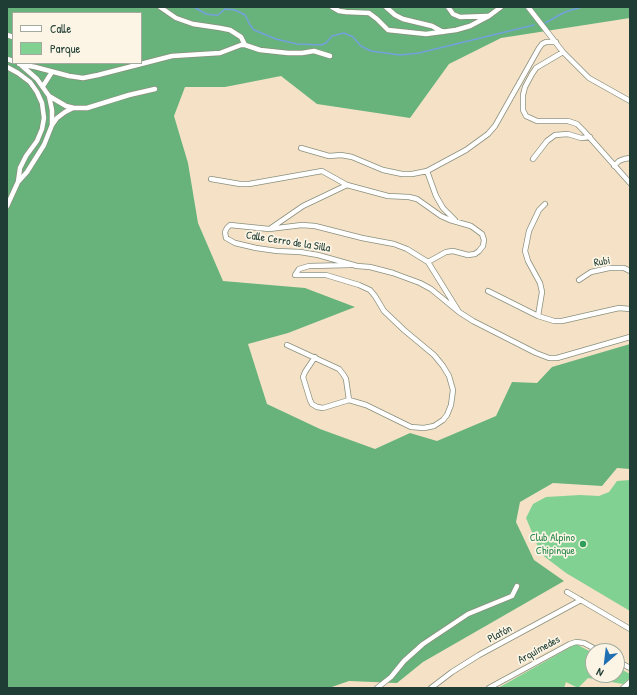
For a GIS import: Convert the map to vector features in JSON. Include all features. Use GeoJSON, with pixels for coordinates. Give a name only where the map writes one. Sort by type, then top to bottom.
{"type":"FeatureCollection","features":[{"type":"Feature","properties":{"kind":"street"},"geometry":{"type":"LineString","coordinates":[[160,7],[176,18],[194,24],[230,30],[241,37],[246,45]]}},
{"type":"Feature","properties":{"kind":"street"},"geometry":{"type":"LineString","coordinates":[[332,7],[346,12],[369,13],[384,27],[393,31],[426,34],[470,26],[489,16],[500,7]]}},
{"type":"Feature","properties":{"kind":"street"},"geometry":{"type":"LineString","coordinates":[[386,7],[403,20],[432,26],[443,32]]}},
{"type":"Feature","properties":{"kind":"street"},"geometry":{"type":"LineString","coordinates":[[448,7],[448,10],[460,18],[489,16]]}},
{"type":"Feature","properties":{"kind":"street"},"geometry":{"type":"LineString","coordinates":[[528,7],[563,52],[589,78],[630,101]]}},
{"type":"Feature","properties":{"kind":"street"},"geometry":{"type":"LineString","coordinates":[[301,148],[330,156],[341,155],[352,157],[383,170],[402,174],[427,171],[466,150],[488,134],[495,126],[539,48],[546,42],[556,42]]}},
{"type":"Feature","properties":{"kind":"street"},"geometry":{"type":"LineString","coordinates":[[142,64],[172,56],[220,53],[241,45],[246,45],[260,50],[288,53],[314,51],[330,56]]}},
{"type":"Feature","properties":{"kind":"street"},"geometry":{"type":"LineString","coordinates":[[563,52],[536,68],[525,86],[523,95],[523,110],[526,116],[537,121],[568,121],[577,124],[630,183]]}},
{"type":"Feature","properties":{"kind":"street"},"geometry":{"type":"LineString","coordinates":[[18,64],[84,78],[141,64]]}},
{"type":"Feature","properties":{"kind":"street"},"geometry":{"type":"LineString","coordinates":[[18,64],[28,70],[43,86],[49,96],[52,110],[52,125]]}},
{"type":"Feature","properties":{"kind":"street"},"geometry":{"type":"LineString","coordinates":[[7,67],[30,82],[42,103],[44,118],[42,129],[37,141],[26,156],[20,168],[18,182],[7,206]]}},
{"type":"Feature","properties":{"kind":"street"},"geometry":{"type":"LineString","coordinates":[[43,86],[52,72]]}},
{"type":"Feature","properties":{"kind":"street"},"geometry":{"type":"LineString","coordinates":[[49,96],[62,104],[74,108],[87,108],[129,95],[156,90]]}},
{"type":"Feature","properties":{"kind":"street"},"geometry":{"type":"LineString","coordinates":[[18,182],[27,172],[44,145],[52,125],[61,115],[74,108]]}},
{"type":"Feature","properties":{"kind":"street"},"geometry":{"type":"LineString","coordinates":[[533,159],[547,141],[555,135],[568,134],[581,138],[590,137]]}},
{"type":"Feature","properties":{"kind":"street"},"geometry":{"type":"LineString","coordinates":[[37,141],[44,145]]}},
{"type":"Feature","properties":{"kind":"street"},"geometry":{"type":"LineString","coordinates":[[26,156],[34,161]]}},
{"type":"Feature","properties":{"kind":"street"},"geometry":{"type":"LineString","coordinates":[[614,166],[624,159],[630,158]]}},
{"type":"Feature","properties":{"kind":"street"},"geometry":{"type":"LineString","coordinates":[[211,179],[249,184],[322,171],[347,185],[388,196],[417,199],[441,216],[471,226],[482,234],[484,240],[480,251],[475,254],[468,255],[453,251],[446,252],[428,262],[459,312]]}},
{"type":"Feature","properties":{"kind":"street"},"geometry":{"type":"LineString","coordinates":[[427,171],[436,196],[443,208],[458,222]]}},
{"type":"Feature","properties":{"kind":"street"},"geometry":{"type":"LineString","coordinates":[[270,228],[303,206],[347,185]]}},
{"type":"Feature","properties":{"kind":"street"},"geometry":{"type":"LineString","coordinates":[[538,316],[542,292],[540,283],[528,261],[525,251],[529,231],[539,210],[545,204]]}},
{"type":"Feature","properties":{"kind":"street","name":"Calle Cerro de la Silla"},"geometry":{"type":"LineString","coordinates":[[428,262],[407,249],[394,244],[362,238],[315,226],[302,225],[286,228],[230,226],[227,228],[224,235],[229,241],[256,248],[318,255],[357,266],[370,267],[393,273],[420,283],[431,289],[459,312],[473,321],[549,358],[556,358],[630,337]]}},
{"type":"Feature","properties":{"kind":"street"},"geometry":{"type":"LineString","coordinates":[[315,357],[303,377],[310,400],[312,404],[317,407],[323,408],[349,400],[366,405],[411,427],[424,428],[434,426],[443,420],[447,415],[451,405],[453,390],[449,376],[443,366],[434,355],[384,311],[370,290],[326,274],[295,275],[299,269],[309,266],[357,266]]}},
{"type":"Feature","properties":{"kind":"street","name":"Rubi"},"geometry":{"type":"LineString","coordinates":[[579,280],[591,272],[609,268],[624,268],[630,271]]}},
{"type":"Feature","properties":{"kind":"street"},"geometry":{"type":"LineString","coordinates":[[488,291],[548,320],[562,321],[619,308],[630,309]]}},
{"type":"Feature","properties":{"kind":"street"},"geometry":{"type":"LineString","coordinates":[[287,345],[339,369],[344,374],[349,400]]}},
{"type":"Feature","properties":{"kind":"street"},"geometry":{"type":"LineString","coordinates":[[377,688],[387,681],[404,661],[423,644],[468,614],[512,596],[517,586]]}},
{"type":"Feature","properties":{"kind":"street"},"geometry":{"type":"LineString","coordinates":[[567,592],[630,629]]}},
{"type":"Feature","properties":{"kind":"street","name":"Platón"},"geometry":{"type":"LineString","coordinates":[[430,688],[479,655],[581,600]]}},
{"type":"Feature","properties":{"kind":"street","name":"Arquímedes"},"geometry":{"type":"LineString","coordinates":[[489,688],[570,644],[576,642],[585,644]]}},
{"type":"Feature","properties":{"kind":"street"},"geometry":{"type":"LineString","coordinates":[[623,688],[630,682]]}},
{"type":"Feature","properties":{"kind":"green space"},"geometry":{"type":"Polygon","coordinates":[[[7,7],[630,7],[630,18],[501,38],[449,64],[410,118],[317,104],[281,76],[225,87],[185,87],[174,116],[188,163],[198,223],[223,281],[305,288],[355,307],[288,333],[248,344],[267,404],[320,429],[375,449],[410,433],[437,441],[496,416],[512,382],[537,383],[552,367],[630,344],[630,469],[617,468],[602,486],[553,483],[520,502],[516,522],[534,560],[564,581],[423,662],[397,683],[349,681],[329,688],[7,688],[7,7]]]}},
{"type":"Feature","properties":{"kind":"green space","name":"Club Alpino Chipinque"},"geometry":{"type":"Polygon","coordinates":[[[630,480],[630,611],[566,573],[541,554],[526,518],[533,504],[546,497],[580,495],[599,496],[609,492],[617,481],[630,480]]]}},
{"type":"Feature","properties":{"kind":"green space"},"geometry":{"type":"Polygon","coordinates":[[[576,644],[585,649],[585,681],[578,688],[566,682],[564,688],[498,688],[576,644]]]}},
{"type":"Feature","properties":{"kind":"green space"},"geometry":{"type":"Polygon","coordinates":[[[625,671],[630,674],[630,678],[625,682],[625,671]]]}},
{"type":"Feature","properties":{"kind":"waterway"},"geometry":{"type":"LineString","coordinates":[[194,7],[206,14],[213,15],[218,15],[225,9],[235,10],[245,15],[254,30],[276,39],[297,44],[321,45],[326,43],[332,36],[344,33],[353,37],[361,46],[371,51],[400,55],[419,53],[534,25]]}},
{"type":"Feature","properties":{"kind":"waterway"},"geometry":{"type":"LineString","coordinates":[[545,23],[565,12],[582,7]]}},
{"type":"Feature","properties":{"kind":"place","name":"Club Alpino Chipinque"},"geometry":{"type":"Point","coordinates":[583,544]}}]}
